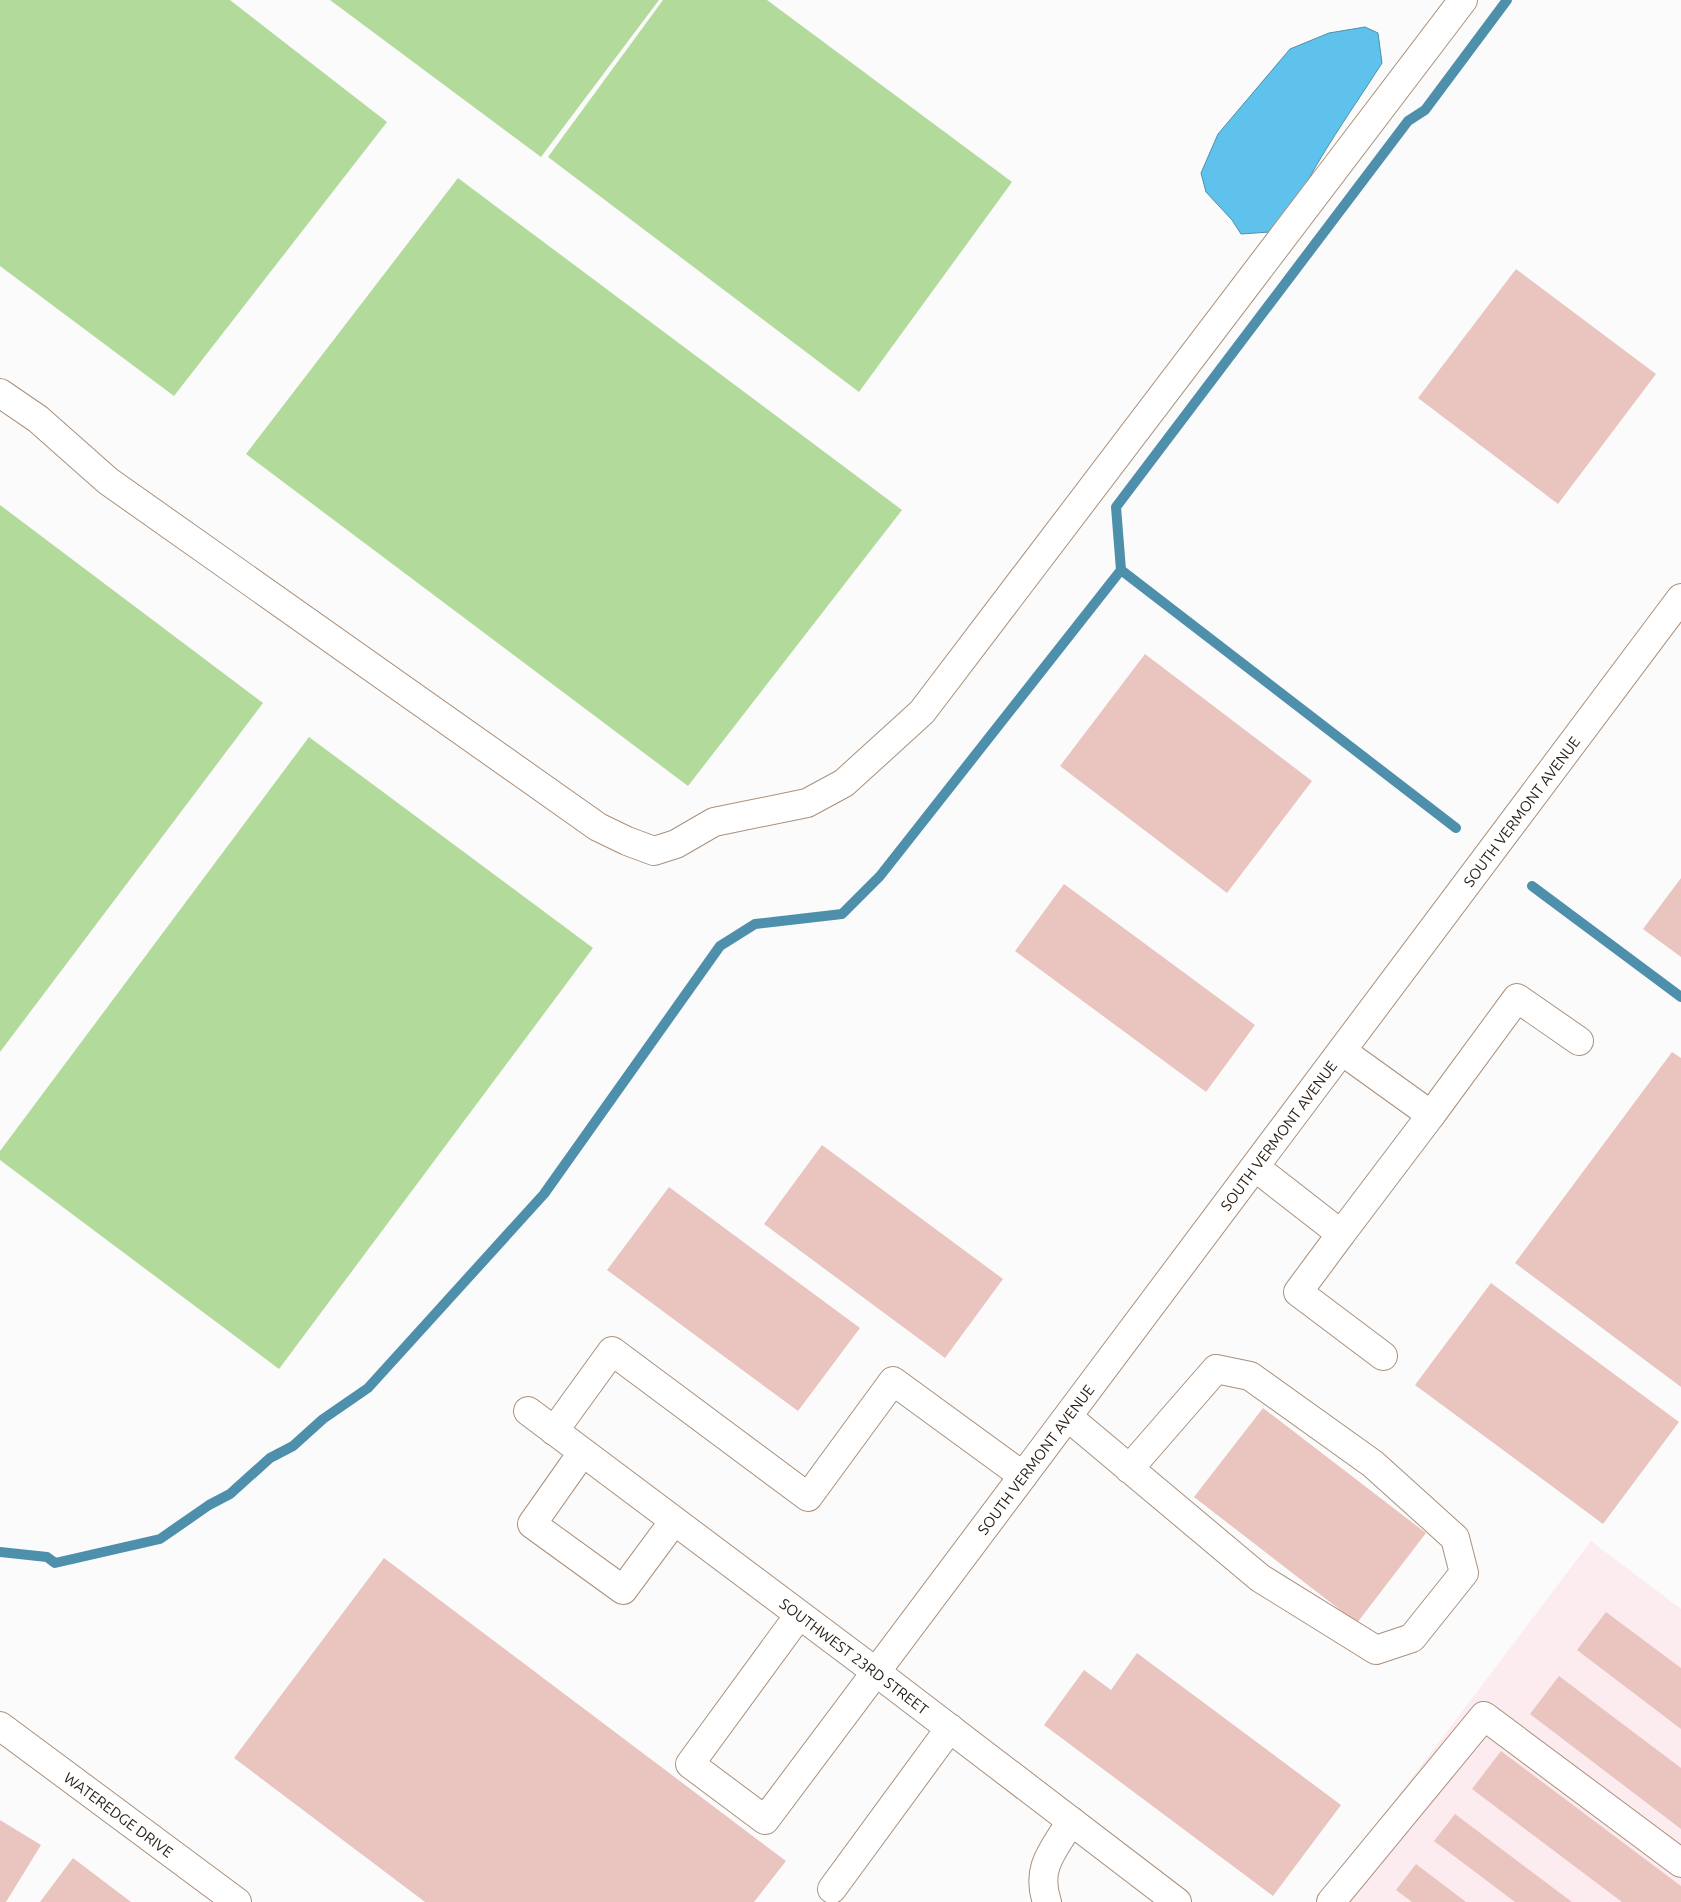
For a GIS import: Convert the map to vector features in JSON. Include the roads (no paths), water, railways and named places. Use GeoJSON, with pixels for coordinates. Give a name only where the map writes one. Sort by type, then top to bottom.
{"type":"FeatureCollection","features":[{"type":"Feature","properties":{"kind":"street"},"geometry":{"type":"LineString","coordinates":[[0,393],[38,419],[108,481],[598,827],[654,851],[676,844],[714,822],[807,803],[844,783],[922,712],[952,675],[1462,0]]}},
{"type":"Feature","properties":{"kind":"street","name":"SOUTH VERMONT AVENUE"},"geometry":{"type":"LineString","coordinates":[[800,1615],[690,1764],[765,1820],[1681,598]]}},
{"type":"Feature","properties":{"kind":"street"},"geometry":{"type":"LineString","coordinates":[[1382,1356],[1298,1292],[1517,998],[1579,1042]]}},
{"type":"Feature","properties":{"kind":"street"},"geometry":{"type":"LineString","coordinates":[[1342,1051],[1431,1115]]}},
{"type":"Feature","properties":{"kind":"street"},"geometry":{"type":"LineString","coordinates":[[1255,1167],[1341,1234]]}},
{"type":"Feature","properties":{"kind":"street"},"geometry":{"type":"LineString","coordinates":[[554,1431],[612,1351],[808,1497],[893,1381],[1023,1476]]}},
{"type":"Feature","properties":{"kind":"street"},"geometry":{"type":"LineString","coordinates":[[1068,1417],[1129,1469],[1260,1578],[1376,1650],[1412,1638],[1464,1574],[1455,1538],[1373,1464],[1250,1376],[1216,1369],[1129,1469]]}},
{"type":"Feature","properties":{"kind":"street","name":"SOUTHWEST 23RD STREET"},"geometry":{"type":"LineString","coordinates":[[528,1411],[876,1672],[1177,1902]]}},
{"type":"Feature","properties":{"kind":"street"},"geometry":{"type":"LineString","coordinates":[[582,1453],[532,1524],[623,1590],[674,1521]]}},
{"type":"Feature","properties":{"kind":"street"},"geometry":{"type":"LineString","coordinates":[[1331,1902],[1484,1716],[1681,1863]]}},
{"type":"Feature","properties":{"kind":"street","name":"WATEREDGE DRIVE"},"geometry":{"type":"LineString","coordinates":[[0,1726],[237,1902]]}},
{"type":"Feature","properties":{"kind":"street"},"geometry":{"type":"LineString","coordinates":[[832,1889],[950,1728]]}},
{"type":"Feature","properties":{"kind":"street"},"geometry":{"type":"LineString","coordinates":[[1048,1902],[1042,1887],[1045,1865],[1071,1821]]}},
{"type":"Feature","properties":{"kind":"water"},"geometry":{"type":"Polygon","coordinates":[[[1365,27],[1378,33],[1382,63],[1316,166],[1284,231],[1241,234],[1232,220],[1206,192],[1201,173],[1218,134],[1290,49],[1329,33],[1365,27]]]}},
{"type":"Feature","properties":{"kind":"waterway"},"geometry":{"type":"LineString","coordinates":[[0,1552],[47,1557],[55,1563],[160,1539],[209,1505],[230,1494],[270,1458],[293,1446],[323,1419],[368,1388],[544,1194],[720,946],[755,924],[842,914],[880,876],[1121,570],[1116,507],[1408,121],[1425,110],[1507,0]]}},
{"type":"Feature","properties":{"kind":"waterway"},"geometry":{"type":"LineString","coordinates":[[1121,570],[1456,828]]}},
{"type":"Feature","properties":{"kind":"waterway"},"geometry":{"type":"LineString","coordinates":[[1532,886],[1681,997]]}}]}
